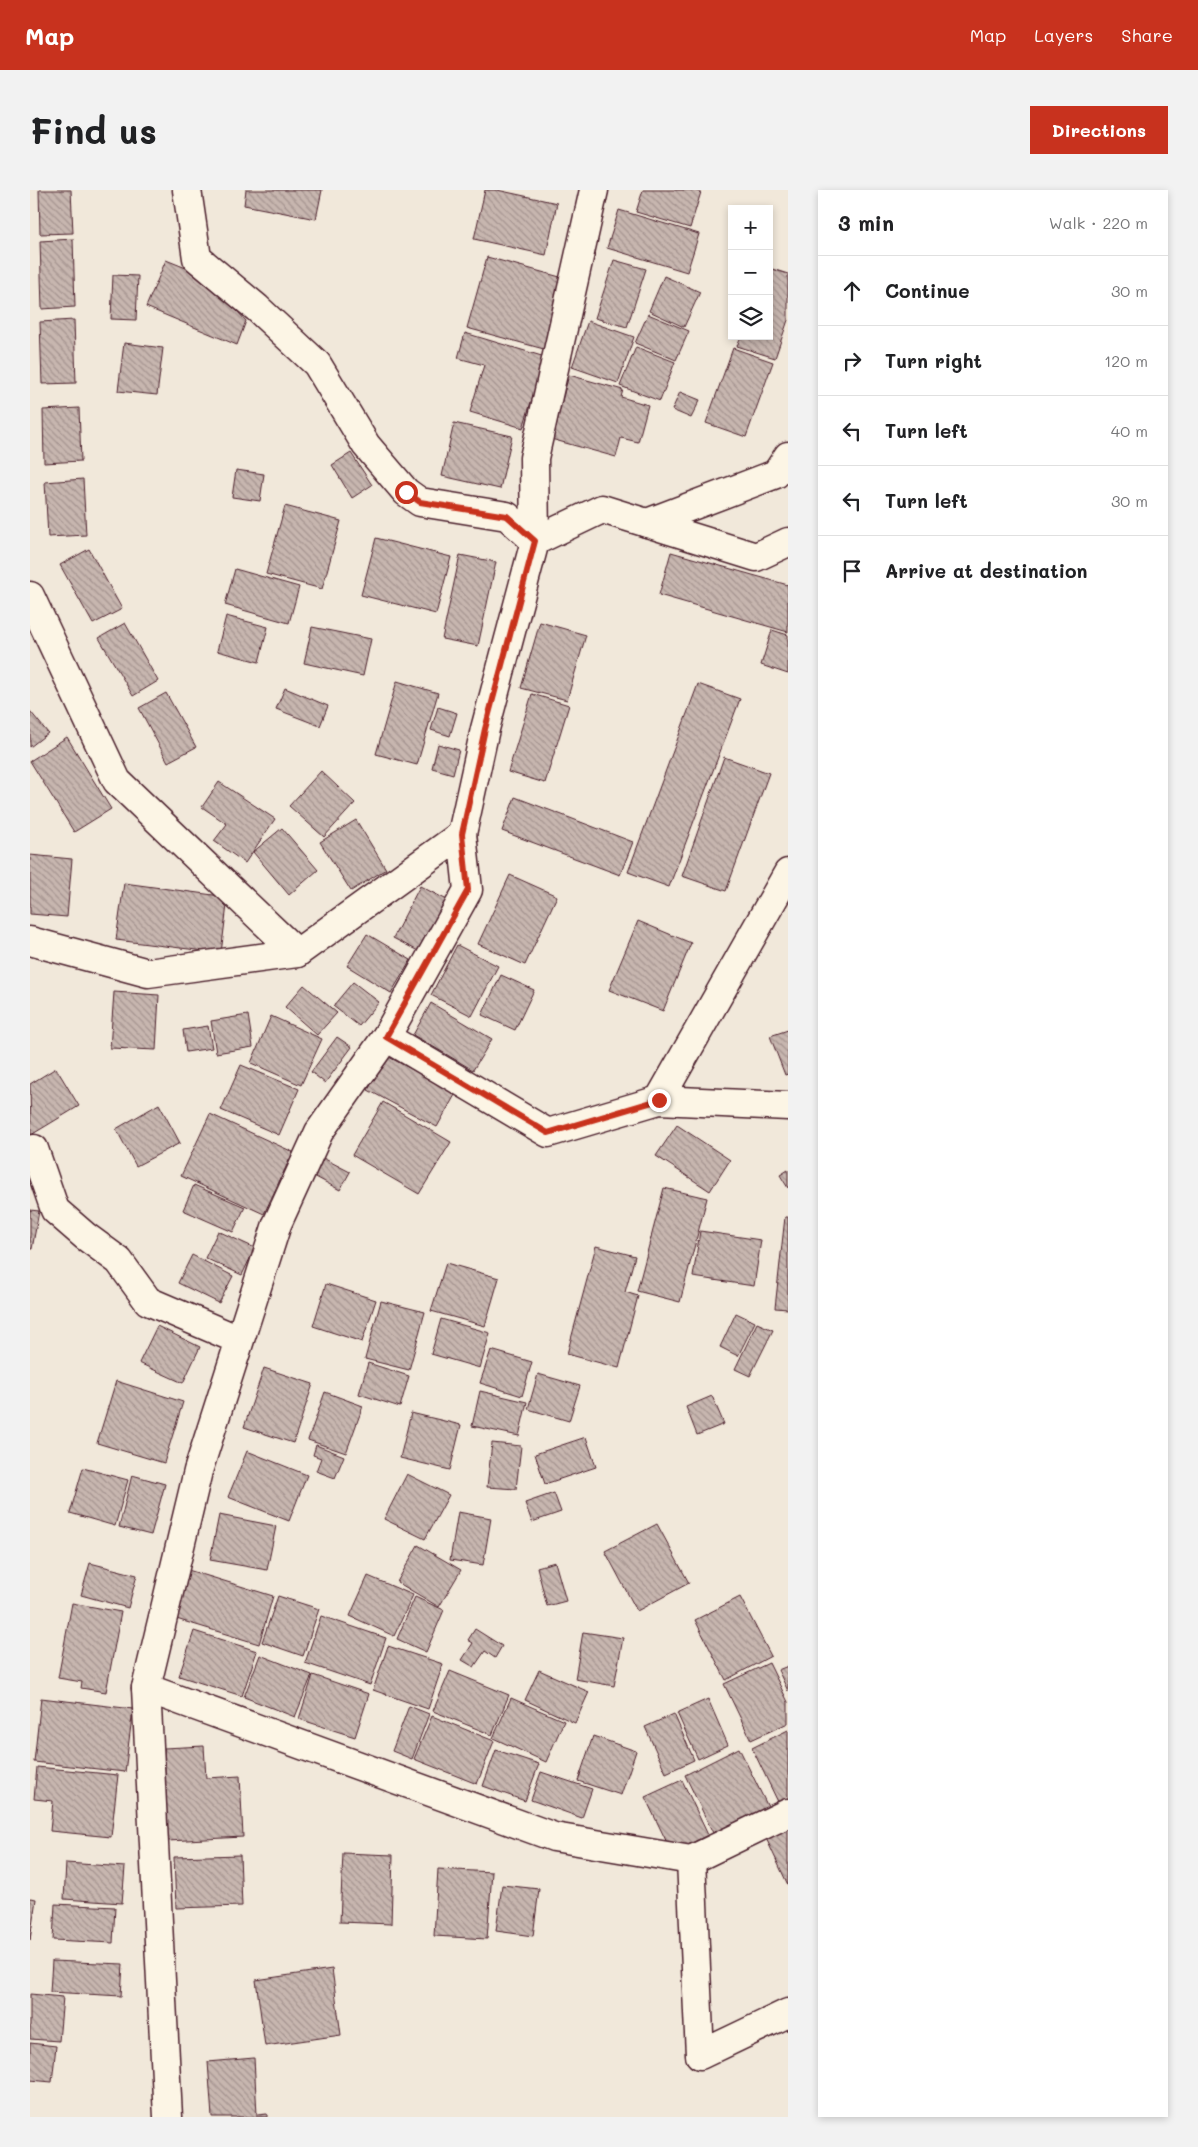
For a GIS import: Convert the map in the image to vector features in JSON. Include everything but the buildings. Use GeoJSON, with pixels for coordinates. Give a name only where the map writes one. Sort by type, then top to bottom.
{"type":"FeatureCollection","features":[{"type":"Feature","properties":{"kind":"street"},"geometry":{"type":"LineString","coordinates":[[187,190],[197,258],[257,308],[317,364],[366,445],[406,492],[420,502],[507,516],[535,541]]}},
{"type":"Feature","properties":{"kind":"street"},"geometry":{"type":"LineString","coordinates":[[168,2117],[146,1688],[198,1471],[277,1224],[319,1132],[386,1037],[468,890],[462,834],[485,729],[535,541],[534,458],[594,190]]}},
{"type":"Feature","properties":{"kind":"street"},"geometry":{"type":"LineString","coordinates":[[647,523],[776,474],[788,456]]}},
{"type":"Feature","properties":{"kind":"street"},"geometry":{"type":"LineString","coordinates":[[535,541],[602,509],[756,556],[788,542]]}},
{"type":"Feature","properties":{"kind":"street"},"geometry":{"type":"LineString","coordinates":[[30,596],[117,781],[298,953]]}},
{"type":"Feature","properties":{"kind":"street"},"geometry":{"type":"LineString","coordinates":[[30,941],[148,973],[298,953],[462,834]]}},
{"type":"Feature","properties":{"kind":"street"},"geometry":{"type":"LineString","coordinates":[[659,1100],[788,874]]}},
{"type":"Feature","properties":{"kind":"street"},"geometry":{"type":"LineString","coordinates":[[386,1037],[548,1133],[659,1100],[788,1106]]}},
{"type":"Feature","properties":{"kind":"street"},"geometry":{"type":"LineString","coordinates":[[34,1149],[55,1210],[85,1236],[119,1261],[148,1301],[239,1340]]}},
{"type":"Feature","properties":{"kind":"street"},"geometry":{"type":"LineString","coordinates":[[146,1688],[554,1837],[691,1860],[788,1813]]}},
{"type":"Feature","properties":{"kind":"street"},"geometry":{"type":"LineString","coordinates":[[691,1860],[700,2055],[788,2013]]}},
{"type":"Feature","properties":{"kind":"route"},"geometry":{"type":"LineString","coordinates":[[406,492],[420,502],[507,516],[535,541],[485,729],[462,834],[468,890],[386,1037],[548,1133],[659,1100]]}}]}
